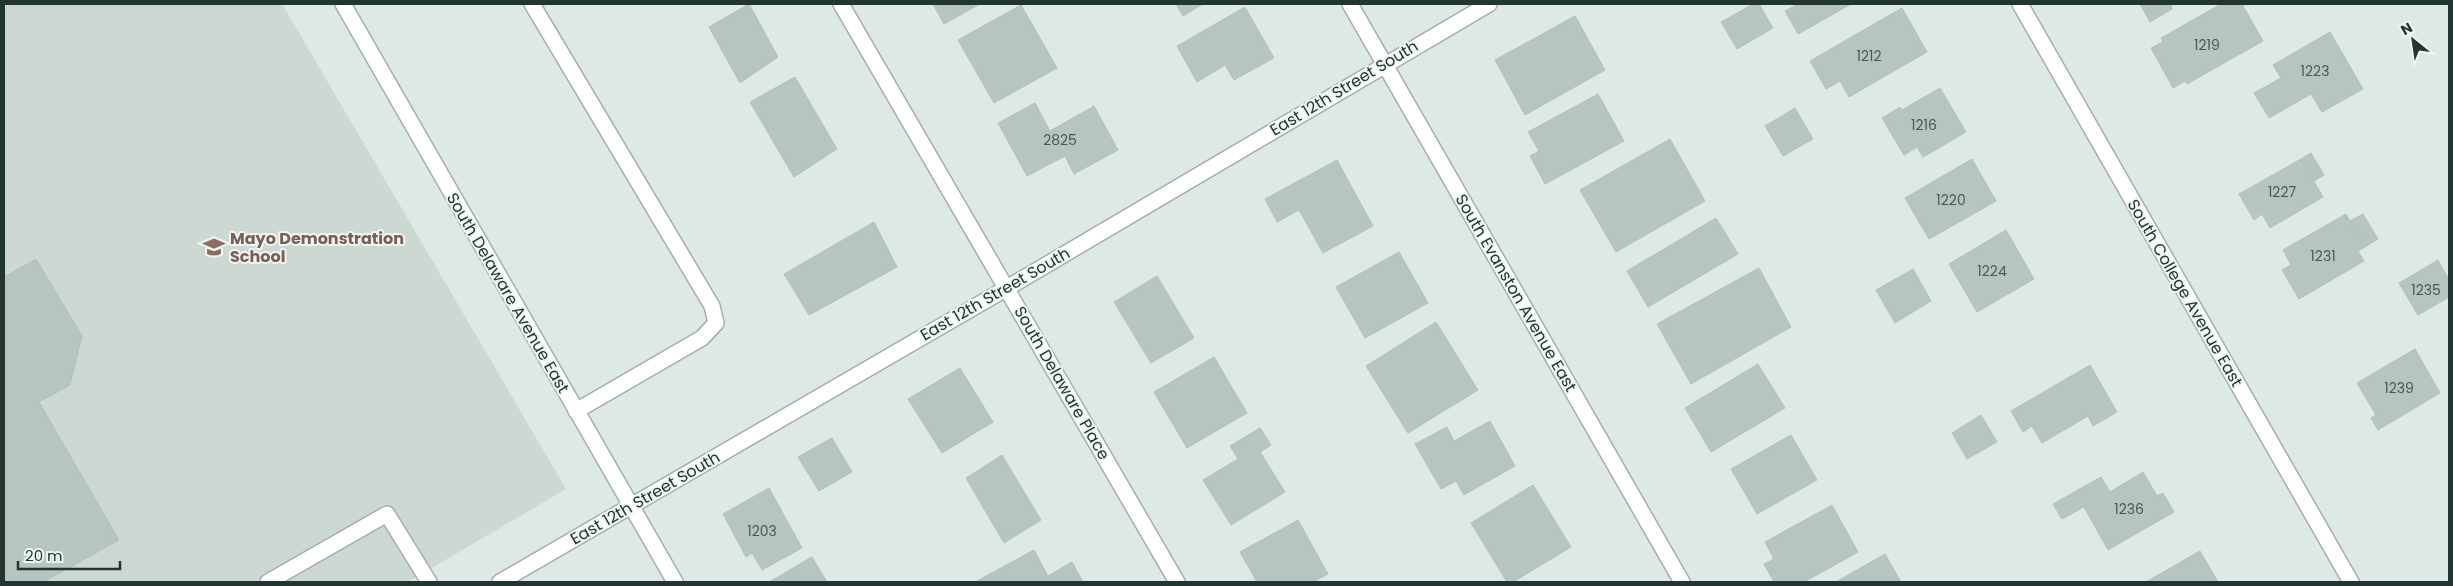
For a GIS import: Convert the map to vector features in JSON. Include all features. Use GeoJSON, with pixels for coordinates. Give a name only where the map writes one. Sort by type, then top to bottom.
{"type":"FeatureCollection","features":[{"type":"Feature","properties":{"kind":"street","name":"South Delaware Avenue East"},"geometry":{"type":"LineString","coordinates":[[342,4],[675,582]]}},
{"type":"Feature","properties":{"kind":"street"},"geometry":{"type":"LineString","coordinates":[[532,4],[712,306],[716,323],[702,338],[576,411]]}},
{"type":"Feature","properties":{"kind":"street","name":"South Delaware Place"},"geometry":{"type":"LineString","coordinates":[[841,4],[1177,582]]}},
{"type":"Feature","properties":{"kind":"street","name":"South Evanston Avenue East"},"geometry":{"type":"LineString","coordinates":[[1350,4],[1682,582]]}},
{"type":"Feature","properties":{"kind":"street","name":"East 12th Street South"},"geometry":{"type":"LineString","coordinates":[[500,582],[1007,288],[1384,63],[1488,4]]}},
{"type":"Feature","properties":{"kind":"street","name":"South College Avenue East"},"geometry":{"type":"LineString","coordinates":[[2020,4],[2351,582]]}},
{"type":"Feature","properties":{"kind":"street"},"geometry":{"type":"LineString","coordinates":[[268,582],[387,514],[429,582]]}},
{"type":"Feature","properties":{"kind":"shaded area","name":"Mayo Demonstration School"},"geometry":{"type":"Polygon","coordinates":[[[4,4],[282,4],[566,489],[408,582],[4,582],[4,4]]]}},
{"type":"Feature","properties":{"kind":"building"},"geometry":{"type":"Polygon","coordinates":[[[749,4],[778,57],[740,83],[709,27],[749,4]]]}},
{"type":"Feature","properties":{"kind":"building"},"geometry":{"type":"Polygon","coordinates":[[[933,4],[980,4],[944,24],[933,4]]]}},
{"type":"Feature","properties":{"kind":"building"},"geometry":{"type":"Polygon","coordinates":[[[1176,4],[1203,4],[1183,16],[1176,4]]]}},
{"type":"Feature","properties":{"kind":"building"},"geometry":{"type":"Polygon","coordinates":[[[1753,4],[1759,4],[1773,28],[1737,49],[1721,22],[1753,4]]]}},
{"type":"Feature","properties":{"kind":"building"},"geometry":{"type":"Polygon","coordinates":[[[1798,4],[1851,4],[1798,34],[1785,11],[1798,4]]]}},
{"type":"Feature","properties":{"kind":"building"},"geometry":{"type":"Polygon","coordinates":[[[2140,4],[2171,4],[2172,9],[2150,22],[2140,4]]]}},
{"type":"Feature","properties":{"kind":"building"},"geometry":{"type":"Polygon","coordinates":[[[2221,4],[2242,4],[2263,41],[2187,84],[2185,81],[2173,88],[2151,48],[2163,42],[2161,38],[2221,4]]]}},
{"type":"Feature","properties":{"kind":"building"},"geometry":{"type":"Polygon","coordinates":[[[1021,5],[1057,68],[994,103],[958,40],[1021,5]]]}},
{"type":"Feature","properties":{"kind":"building"},"geometry":{"type":"Polygon","coordinates":[[[1245,7],[1274,58],[1234,80],[1225,65],[1197,82],[1177,46],[1245,7]]]}},
{"type":"Feature","properties":{"kind":"building"},"geometry":{"type":"Polygon","coordinates":[[[1902,8],[1927,52],[1849,97],[1840,81],[1826,89],[1810,61],[1902,8]]]}},
{"type":"Feature","properties":{"kind":"building"},"geometry":{"type":"Polygon","coordinates":[[[1575,16],[1605,70],[1525,115],[1495,60],[1575,16]]]}},
{"type":"Feature","properties":{"kind":"building"},"geometry":{"type":"Polygon","coordinates":[[[2330,32],[2363,89],[2322,112],[2311,94],[2269,118],[2254,93],[2281,78],[2273,65],[2330,32]]]}},
{"type":"Feature","properties":{"kind":"building"},"geometry":{"type":"Polygon","coordinates":[[[795,77],[837,149],[794,177],[750,102],[795,77]]]}},
{"type":"Feature","properties":{"kind":"building"},"geometry":{"type":"Polygon","coordinates":[[[1940,88],[1966,132],[1923,157],[1917,147],[1904,155],[1882,118],[1900,107],[1902,110],[1940,88]]]}},
{"type":"Feature","properties":{"kind":"building"},"geometry":{"type":"Polygon","coordinates":[[[1598,94],[1624,141],[1545,184],[1530,156],[1539,151],[1528,132],[1598,94]]]}},
{"type":"Feature","properties":{"kind":"building"},"geometry":{"type":"Polygon","coordinates":[[[1035,103],[1050,131],[1094,106],[1118,150],[1074,174],[1065,156],[1027,176],[998,123],[1035,103]]]}},
{"type":"Feature","properties":{"kind":"building"},"geometry":{"type":"Polygon","coordinates":[[[1795,108],[1813,139],[1783,156],[1765,126],[1795,108]]]}},
{"type":"Feature","properties":{"kind":"building"},"geometry":{"type":"Polygon","coordinates":[[[1670,139],[1705,201],[1616,252],[1580,190],[1670,139]]]}},
{"type":"Feature","properties":{"kind":"building"},"geometry":{"type":"Polygon","coordinates":[[[2311,153],[2324,175],[2314,181],[2301,159],[2311,153]]]}},
{"type":"Feature","properties":{"kind":"building"},"geometry":{"type":"Polygon","coordinates":[[[1972,159],[1996,201],[1929,239],[1905,198],[1972,159]]]}},
{"type":"Feature","properties":{"kind":"building"},"geometry":{"type":"Polygon","coordinates":[[[2301,159],[2323,197],[2270,228],[2262,214],[2254,220],[2239,194],[2301,159]]]}},
{"type":"Feature","properties":{"kind":"building"},"geometry":{"type":"Polygon","coordinates":[[[1337,160],[1373,226],[1323,253],[1299,210],[1277,222],[1265,199],[1337,160]]]}},
{"type":"Feature","properties":{"kind":"building"},"geometry":{"type":"Polygon","coordinates":[[[2346,214],[2365,247],[2358,251],[2364,261],[2299,299],[2282,270],[2291,265],[2283,250],[2346,214]]]}},
{"type":"Feature","properties":{"kind":"building"},"geometry":{"type":"Polygon","coordinates":[[[2363,214],[2378,239],[2365,247],[2350,221],[2363,214]]]}},
{"type":"Feature","properties":{"kind":"building"},"geometry":{"type":"Polygon","coordinates":[[[1716,218],[1738,254],[1648,307],[1627,271],[1716,218]]]}},
{"type":"Feature","properties":{"kind":"building"},"geometry":{"type":"Polygon","coordinates":[[[874,222],[897,267],[809,315],[784,274],[874,222]]]}},
{"type":"Feature","properties":{"kind":"building"},"geometry":{"type":"Polygon","coordinates":[[[2006,230],[2034,279],[1977,312],[1949,264],[2006,230]]]}},
{"type":"Feature","properties":{"kind":"building"},"geometry":{"type":"Polygon","coordinates":[[[1399,252],[1428,303],[1365,338],[1336,287],[1399,252]]]}},
{"type":"Feature","properties":{"kind":"building"},"geometry":{"type":"Polygon","coordinates":[[[36,259],[82,336],[70,385],[39,402],[119,540],[43,582],[4,582],[4,277],[36,259]]]}},
{"type":"Feature","properties":{"kind":"building"},"geometry":{"type":"Polygon","coordinates":[[[2438,260],[2449,280],[2449,297],[2418,315],[2399,283],[2438,260]]]}},
{"type":"Feature","properties":{"kind":"building"},"geometry":{"type":"Polygon","coordinates":[[[1759,268],[1791,327],[1691,384],[1657,324],[1759,268]]]}},
{"type":"Feature","properties":{"kind":"building"},"geometry":{"type":"Polygon","coordinates":[[[1913,269],[1931,301],[1895,323],[1876,290],[1913,269]]]}},
{"type":"Feature","properties":{"kind":"building"},"geometry":{"type":"Polygon","coordinates":[[[1157,276],[1194,338],[1151,363],[1114,302],[1157,276]]]}},
{"type":"Feature","properties":{"kind":"building"},"geometry":{"type":"Polygon","coordinates":[[[1436,322],[1478,390],[1408,433],[1366,366],[1436,322]]]}},
{"type":"Feature","properties":{"kind":"building"},"geometry":{"type":"Polygon","coordinates":[[[2415,349],[2440,393],[2378,430],[2371,418],[2376,415],[2357,383],[2415,349]]]}},
{"type":"Feature","properties":{"kind":"building"},"geometry":{"type":"Polygon","coordinates":[[[1214,357],[1247,413],[1187,448],[1154,392],[1214,357]]]}},
{"type":"Feature","properties":{"kind":"building"},"geometry":{"type":"Polygon","coordinates":[[[1758,364],[1785,408],[1711,452],[1685,408],[1758,364]]]}},
{"type":"Feature","properties":{"kind":"building"},"geometry":{"type":"Polygon","coordinates":[[[2090,365],[2117,412],[2093,426],[2088,416],[2042,443],[2032,426],[2023,432],[2011,411],[2090,365]]]}},
{"type":"Feature","properties":{"kind":"building"},"geometry":{"type":"Polygon","coordinates":[[[960,368],[993,422],[942,453],[908,399],[960,368]]]}},
{"type":"Feature","properties":{"kind":"building"},"geometry":{"type":"Polygon","coordinates":[[[1981,415],[1997,442],[1967,459],[1952,433],[1981,415]]]}},
{"type":"Feature","properties":{"kind":"building"},"geometry":{"type":"Polygon","coordinates":[[[1490,421],[1515,466],[1464,495],[1456,481],[1441,489],[1415,444],[1447,427],[1454,441],[1490,421]]]}},
{"type":"Feature","properties":{"kind":"building"},"geometry":{"type":"Polygon","coordinates":[[[1260,428],[1271,445],[1260,452],[1285,492],[1231,525],[1203,480],[1238,459],[1230,446],[1260,428]]]}},
{"type":"Feature","properties":{"kind":"building"},"geometry":{"type":"Polygon","coordinates":[[[1791,435],[1817,480],[1757,514],[1731,469],[1791,435]]]}},
{"type":"Feature","properties":{"kind":"building"},"geometry":{"type":"Polygon","coordinates":[[[832,438],[852,472],[819,491],[798,457],[832,438]]]}},
{"type":"Feature","properties":{"kind":"building"},"geometry":{"type":"Polygon","coordinates":[[[1002,455],[1041,520],[1004,543],[966,478],[1002,455]]]}},
{"type":"Feature","properties":{"kind":"building"},"geometry":{"type":"Polygon","coordinates":[[[2143,472],[2157,496],[2163,493],[2174,512],[2108,550],[2084,507],[2062,519],[2053,504],[2101,477],[2110,492],[2143,472]]]}},
{"type":"Feature","properties":{"kind":"building"},"geometry":{"type":"Polygon","coordinates":[[[1533,485],[1571,547],[1513,582],[1507,582],[1471,523],[1533,485]]]}},
{"type":"Feature","properties":{"kind":"building"},"geometry":{"type":"Polygon","coordinates":[[[769,488],[802,548],[762,570],[752,553],[746,557],[723,514],[769,488]]]}},
{"type":"Feature","properties":{"kind":"building"},"geometry":{"type":"Polygon","coordinates":[[[1832,505],[1858,552],[1804,582],[1774,582],[1764,564],[1774,559],[1765,542],[1832,505]]]}},
{"type":"Feature","properties":{"kind":"building"},"geometry":{"type":"Polygon","coordinates":[[[1298,520],[1328,574],[1313,582],[1257,582],[1240,552],[1298,520]]]}},
{"type":"Feature","properties":{"kind":"building"},"geometry":{"type":"Polygon","coordinates":[[[1034,550],[1048,576],[1072,562],[1083,582],[975,582],[1034,550]]]}},
{"type":"Feature","properties":{"kind":"building"},"geometry":{"type":"Polygon","coordinates":[[[2200,551],[2218,582],[2146,582],[2200,551]]]}},
{"type":"Feature","properties":{"kind":"building"},"geometry":{"type":"Polygon","coordinates":[[[1885,554],[1901,582],[1836,582],[1885,554]]]}},
{"type":"Feature","properties":{"kind":"building"},"geometry":{"type":"Polygon","coordinates":[[[812,557],[827,582],[769,582],[812,557]]]}},
{"type":"Feature","properties":{"kind":"place","name":"Mayo Demonstration School"},"geometry":{"type":"Point","coordinates":[214,247]}}]}
